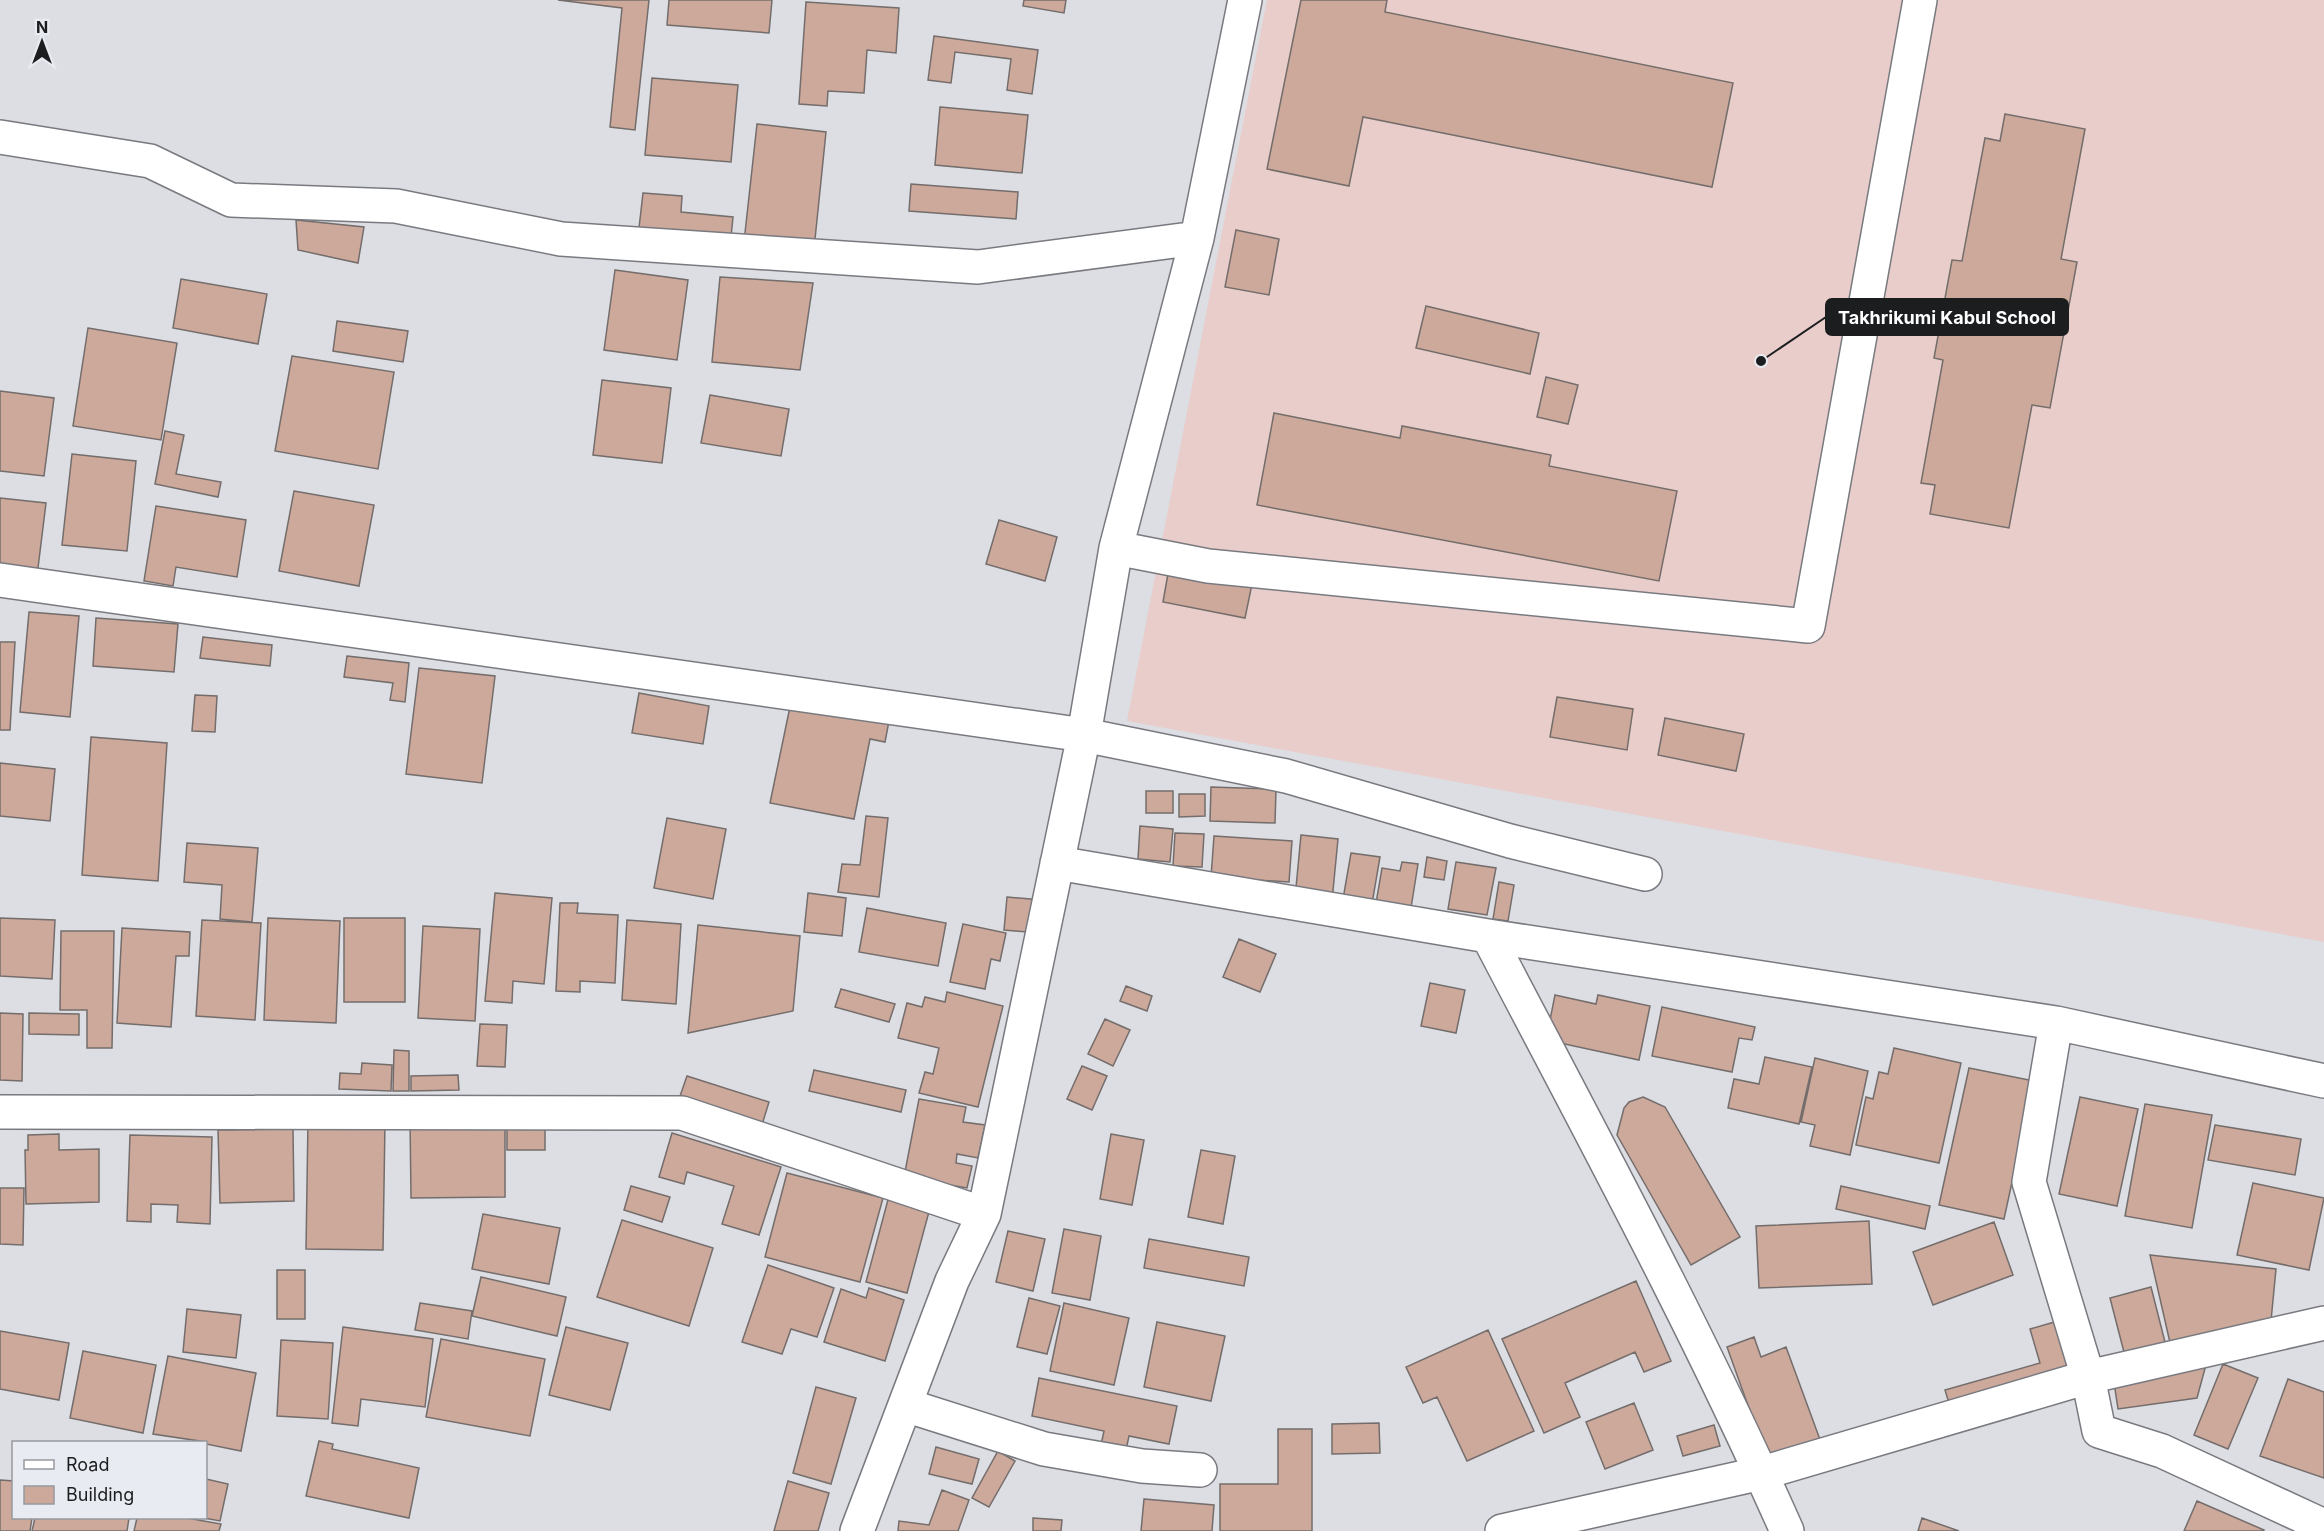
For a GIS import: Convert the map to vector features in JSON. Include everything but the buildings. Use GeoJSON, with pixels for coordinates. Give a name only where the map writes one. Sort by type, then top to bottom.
{"type":"FeatureCollection","features":[{"type":"Feature","properties":{"kind":"street"},"geometry":{"type":"LineString","coordinates":[[857,1531],[952,1281],[984,1214],[1084,735],[1116,548],[1197,238],[1245,0]]}},
{"type":"Feature","properties":{"kind":"street"},"geometry":{"type":"LineString","coordinates":[[1116,548],[1208,566],[1808,626],[1920,0]]}},
{"type":"Feature","properties":{"kind":"street"},"geometry":{"type":"LineString","coordinates":[[0,137],[150,161],[231,200],[396,206],[561,239],[978,267],[1197,238]]}},
{"type":"Feature","properties":{"kind":"street"},"geometry":{"type":"LineString","coordinates":[[0,580],[1084,735],[1286,776],[1510,842],[1645,874]]}},
{"type":"Feature","properties":{"kind":"street"},"geometry":{"type":"LineString","coordinates":[[1057,863],[1488,936],[2056,1023],[2324,1081]]}},
{"type":"Feature","properties":{"kind":"street"},"geometry":{"type":"LineString","coordinates":[[1488,936],[1661,1265],[1762,1473],[1787,1531]]}},
{"type":"Feature","properties":{"kind":"street"},"geometry":{"type":"LineString","coordinates":[[2056,1023],[2030,1182],[2088,1377],[2098,1431],[2162,1451],[2306,1524]]}},
{"type":"Feature","properties":{"kind":"street"},"geometry":{"type":"LineString","coordinates":[[0,1112],[682,1113],[984,1214]]}},
{"type":"Feature","properties":{"kind":"street"},"geometry":{"type":"LineString","coordinates":[[1502,1531],[1762,1473],[2088,1377],[2324,1323]]}},
{"type":"Feature","properties":{"kind":"street"},"geometry":{"type":"LineString","coordinates":[[905,1406],[1044,1449],[1142,1466],[1200,1470]]}},
{"type":"Feature","properties":{"kind":"shaded area"},"geometry":{"type":"Polygon","coordinates":[[[1267,0],[2324,0],[2324,942],[1127,721],[1267,0]]]}},
{"type":"Feature","properties":{"kind":"place","name":"Takhrikumi Kabul School"},"geometry":{"type":"Point","coordinates":[1761,361]}}]}
